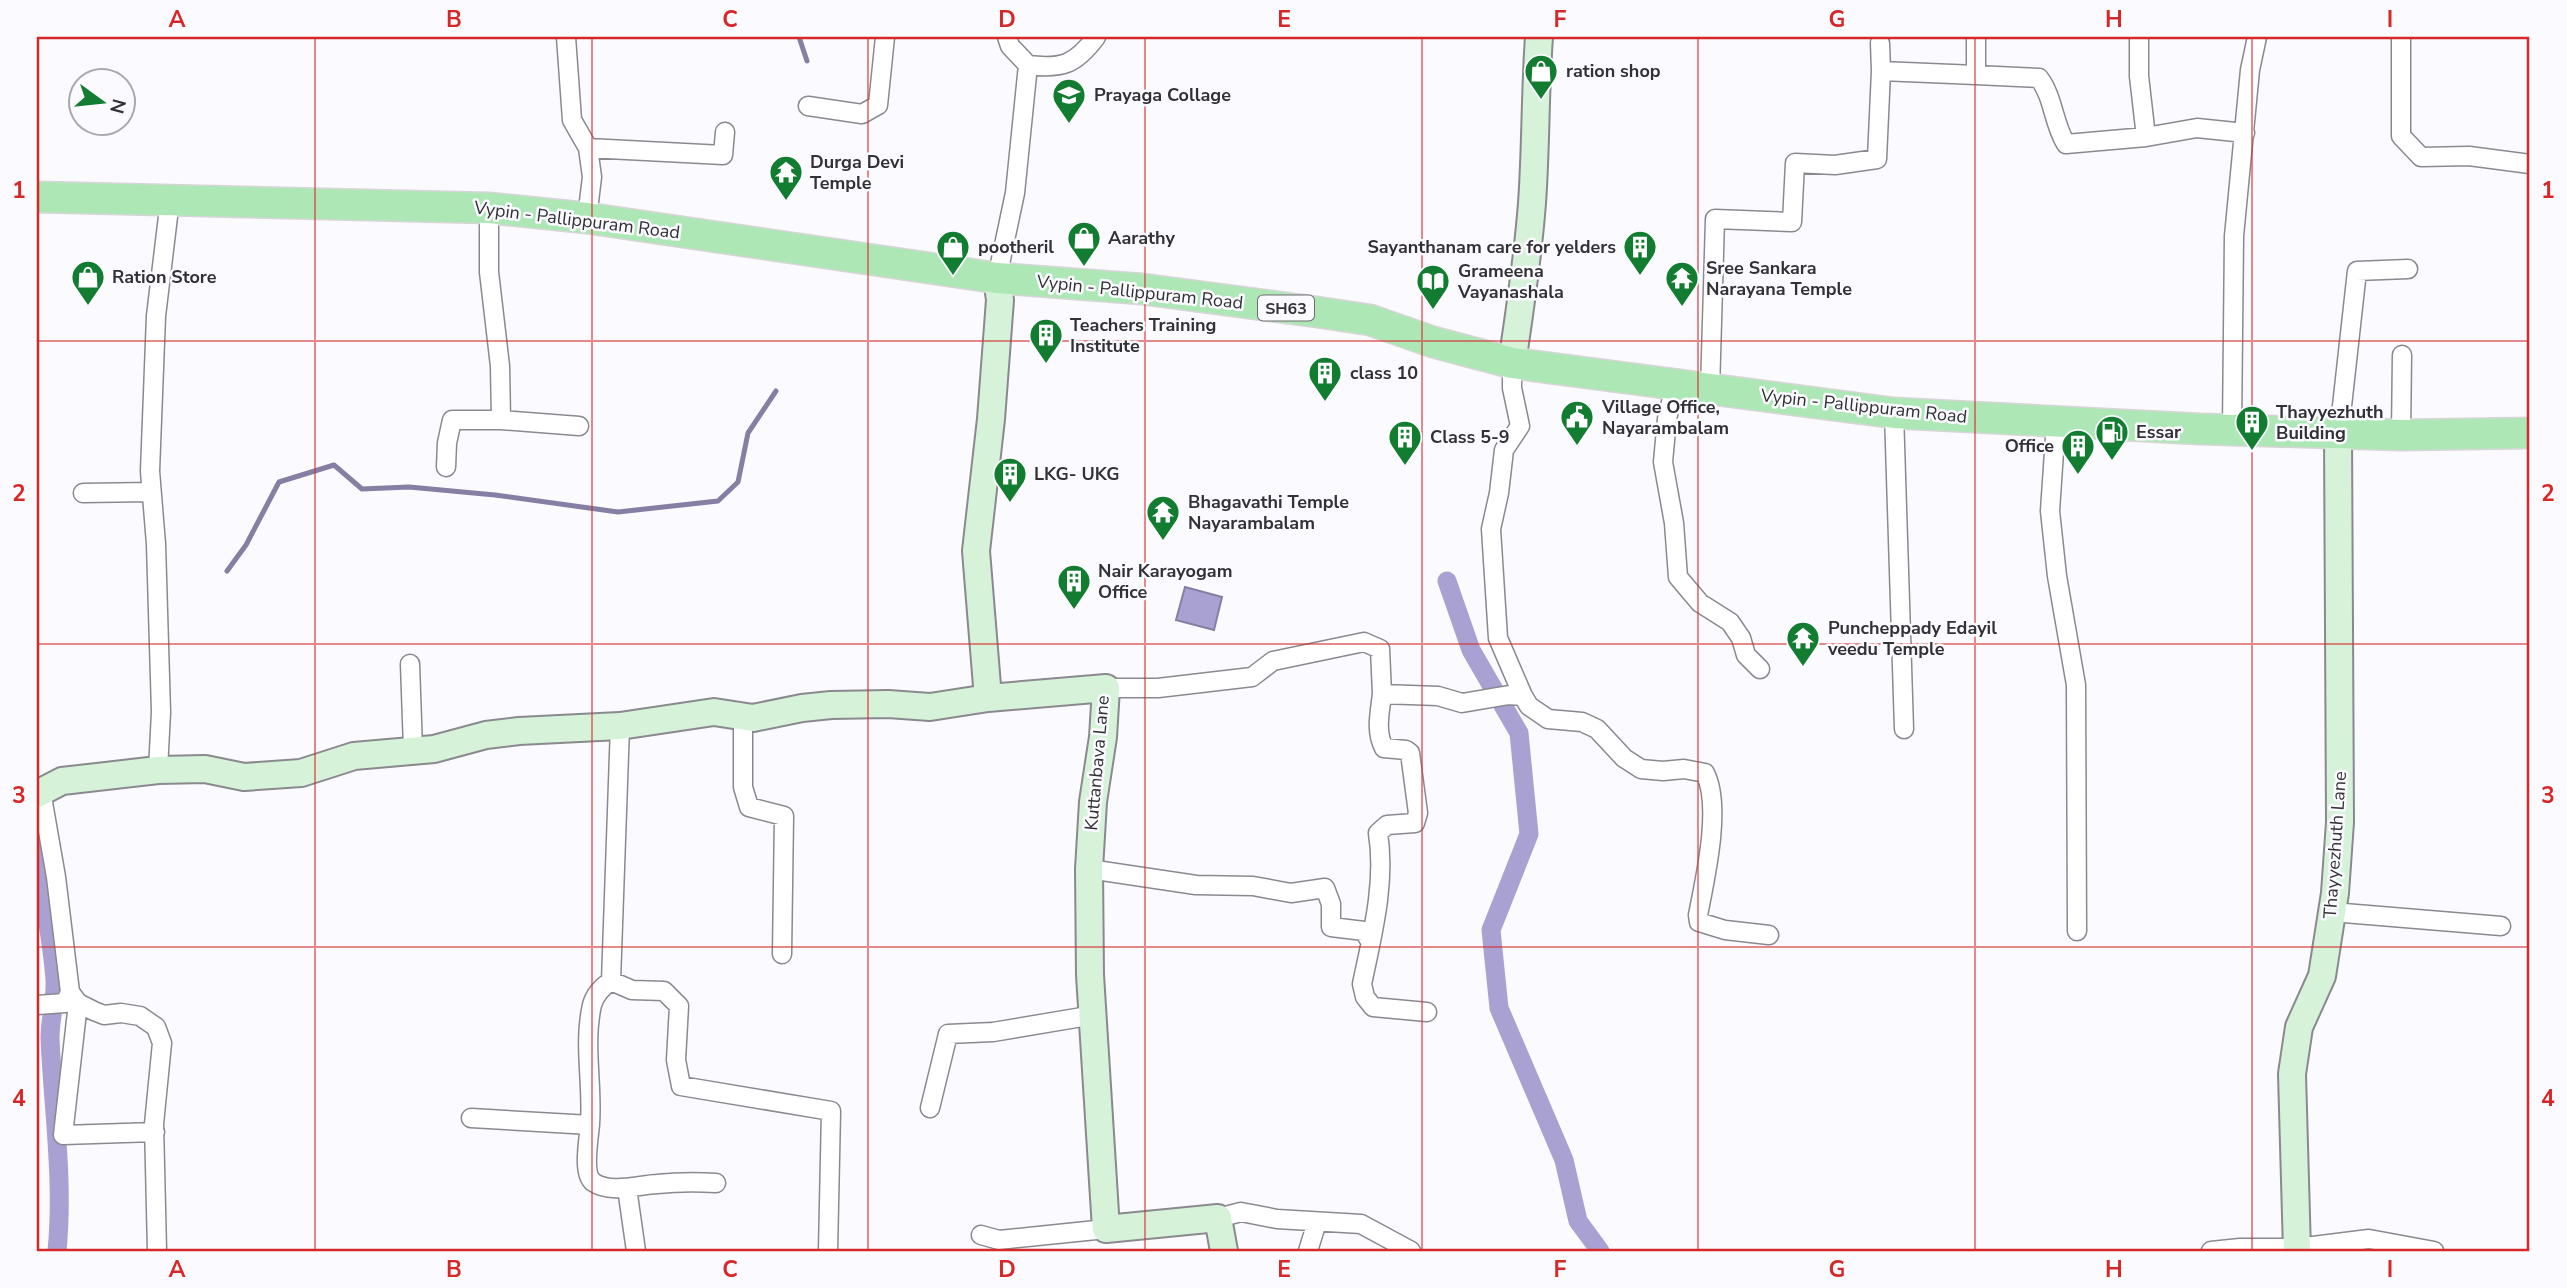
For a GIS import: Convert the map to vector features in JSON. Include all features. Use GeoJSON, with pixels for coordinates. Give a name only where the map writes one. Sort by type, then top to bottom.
{"type":"FeatureCollection","features":[{"type":"Feature","properties":{"kind":"main road","name":"Vypin - Pallippuram Road"},"geometry":{"type":"LineString","coordinates":[[37,197],[489,208],[587,218],[997,278],[1142,289],[1370,320],[1512,363],[1894,413],[2401,435],[2530,433]]}},
{"type":"Feature","properties":{"kind":"street"},"geometry":{"type":"LineString","coordinates":[[566,37],[572,120],[589,148],[592,177],[587,218]]}},
{"type":"Feature","properties":{"kind":"street"},"geometry":{"type":"LineString","coordinates":[[808,106],[862,114],[878,105],[885,37]]}},
{"type":"Feature","properties":{"kind":"street"},"geometry":{"type":"LineString","coordinates":[[1007,37],[1010,46],[1028,65],[1055,68],[1076,60],[1096,37]]}},
{"type":"Feature","properties":{"kind":"street"},"geometry":{"type":"LineString","coordinates":[[1539,37],[1532,203],[1512,363],[1512,388],[1520,426],[1504,450],[1491,529],[1498,638],[1516,695],[1548,719],[1582,722],[1597,729],[1624,758],[1641,769],[1684,769],[1705,773],[1711,791],[1710,850],[1699,922],[1725,930],[1769,935]]}},
{"type":"Feature","properties":{"kind":"street"},"geometry":{"type":"LineString","coordinates":[[1976,37],[1976,75]]}},
{"type":"Feature","properties":{"kind":"street"},"geometry":{"type":"LineString","coordinates":[[2139,37],[2139,76],[2146,137]]}},
{"type":"Feature","properties":{"kind":"street"},"geometry":{"type":"LineString","coordinates":[[2232,429],[2234,236],[2250,69],[2257,37]]}},
{"type":"Feature","properties":{"kind":"street"},"geometry":{"type":"LineString","coordinates":[[2401,37],[2401,136],[2421,157],[2469,156],[2530,164]]}},
{"type":"Feature","properties":{"kind":"street"},"geometry":{"type":"LineString","coordinates":[[1710,390],[1715,219],[1792,222],[1795,163],[1835,165],[1877,159],[1881,43]]}},
{"type":"Feature","properties":{"kind":"street"},"geometry":{"type":"LineString","coordinates":[[988,698],[976,551],[991,419],[1000,300],[997,278],[1015,193],[1028,65]]}},
{"type":"Feature","properties":{"kind":"street"},"geometry":{"type":"LineString","coordinates":[[1881,71],[2039,78],[2048,90],[2058,132],[2066,144],[2146,137],[2197,128],[2245,133]]}},
{"type":"Feature","properties":{"kind":"street"},"geometry":{"type":"LineString","coordinates":[[589,148],[723,155],[725,132]]}},
{"type":"Feature","properties":{"kind":"street"},"geometry":{"type":"LineString","coordinates":[[158,770],[161,712],[156,544],[151,492],[156,316],[170,200]]}},
{"type":"Feature","properties":{"kind":"street"},"geometry":{"type":"LineString","coordinates":[[489,208],[489,272],[500,366],[501,420]]}},
{"type":"Feature","properties":{"kind":"street"},"geometry":{"type":"LineString","coordinates":[[2340,433],[2357,271],[2408,269]]}},
{"type":"Feature","properties":{"kind":"street"},"geometry":{"type":"LineString","coordinates":[[2401,435],[2402,355]]}},
{"type":"Feature","properties":{"kind":"street"},"geometry":{"type":"LineString","coordinates":[[1675,385],[1667,419],[1663,462],[1674,523],[1678,577],[1700,603],[1730,622],[1741,638],[1746,655],[1760,669]]}},
{"type":"Feature","properties":{"kind":"street"},"geometry":{"type":"LineString","coordinates":[[1894,413],[1904,729]]}},
{"type":"Feature","properties":{"kind":"street"},"geometry":{"type":"LineString","coordinates":[[446,467],[452,420],[501,420],[579,426]]}},
{"type":"Feature","properties":{"kind":"street"},"geometry":{"type":"LineString","coordinates":[[2056,422],[2050,511],[2057,576],[2077,685],[2077,931]]}},
{"type":"Feature","properties":{"kind":"street","name":"Thayyezhuth Lane"},"geometry":{"type":"LineString","coordinates":[[2297,1250],[2292,1074],[2299,1027],[2322,976],[2332,912],[2340,822],[2340,433]]}},
{"type":"Feature","properties":{"kind":"street"},"geometry":{"type":"LineString","coordinates":[[83,493],[151,492]]}},
{"type":"Feature","properties":{"kind":"street"},"geometry":{"type":"LineString","coordinates":[[1106,688],[1158,688],[1252,677],[1273,661],[1364,642],[1380,649],[1381,742],[1384,748],[1406,750],[1412,756],[1418,813],[1415,823],[1387,825],[1378,834],[1380,867],[1374,925],[1362,984],[1365,997],[1373,1007],[1427,1012]]}},
{"type":"Feature","properties":{"kind":"street"},"geometry":{"type":"LineString","coordinates":[[410,664],[414,749]]}},
{"type":"Feature","properties":{"kind":"street","name":"Kuttanbava Lane"},"geometry":{"type":"LineString","coordinates":[[39,792],[62,781],[158,770],[205,769],[244,777],[301,773],[354,757],[434,749],[486,735],[519,731],[620,726],[714,712],[753,718],[831,705],[888,704],[930,707],[988,698],[1106,688],[1103,737],[1093,802],[1089,869],[1090,975],[1106,1229]]}},
{"type":"Feature","properties":{"kind":"street"},"geometry":{"type":"LineString","coordinates":[[1382,694],[1438,696],[1462,702],[1516,695]]}},
{"type":"Feature","properties":{"kind":"street"},"geometry":{"type":"LineString","coordinates":[[743,716],[743,787],[749,807],[784,816],[782,954]]}},
{"type":"Feature","properties":{"kind":"street"},"geometry":{"type":"LineString","coordinates":[[611,981],[620,726]]}},
{"type":"Feature","properties":{"kind":"street"},"geometry":{"type":"LineString","coordinates":[[39,792],[56,877],[74,998],[63,1135],[155,1132]]}},
{"type":"Feature","properties":{"kind":"street"},"geometry":{"type":"LineString","coordinates":[[1089,869],[1196,886],[1253,886],[1291,893],[1325,888],[1331,904],[1331,928],[1364,931],[1370,941]]}},
{"type":"Feature","properties":{"kind":"street"},"geometry":{"type":"LineString","coordinates":[[2332,912],[2501,926]]}},
{"type":"Feature","properties":{"kind":"street"},"geometry":{"type":"LineString","coordinates":[[611,981],[601,988],[592,1004],[589,1041],[592,1099],[588,1176],[604,1187],[716,1183]]}},
{"type":"Feature","properties":{"kind":"street"},"geometry":{"type":"LineString","coordinates":[[611,981],[632,990],[664,991],[679,1006],[676,1060],[681,1086],[831,1111],[828,1251]]}},
{"type":"Feature","properties":{"kind":"street"},"geometry":{"type":"LineString","coordinates":[[47,1005],[65,1003],[74,998]]}},
{"type":"Feature","properties":{"kind":"street"},"geometry":{"type":"LineString","coordinates":[[74,998],[104,1015],[121,1013],[140,1016],[156,1027],[162,1042],[155,1132],[157,1251]]}},
{"type":"Feature","properties":{"kind":"street"},"geometry":{"type":"LineString","coordinates":[[930,1108],[948,1034],[993,1032],[1094,1015]]}},
{"type":"Feature","properties":{"kind":"street"},"geometry":{"type":"LineString","coordinates":[[471,1118],[590,1125]]}},
{"type":"Feature","properties":{"kind":"street"},"geometry":{"type":"LineString","coordinates":[[627,1188],[636,1251]]}},
{"type":"Feature","properties":{"kind":"street"},"geometry":{"type":"LineString","coordinates":[[981,1235],[999,1240],[1034,1243],[1106,1229],[1218,1219],[1241,1212],[1317,1222],[1361,1224],[1411,1251]]}},
{"type":"Feature","properties":{"kind":"street"},"geometry":{"type":"LineString","coordinates":[[1218,1219],[1224,1251]]}},
{"type":"Feature","properties":{"kind":"street"},"geometry":{"type":"LineString","coordinates":[[1308,1251],[1317,1222]]}},
{"type":"Feature","properties":{"kind":"street"},"geometry":{"type":"LineString","coordinates":[[2211,1251],[2240,1248],[2297,1250],[2369,1240],[2434,1251]]}},
{"type":"Feature","properties":{"kind":"shaded area"},"geometry":{"type":"Polygon","coordinates":[[[1185,587],[1222,597],[1214,630],[1176,620],[1185,587]]]}},
{"type":"Feature","properties":{"kind":"waterway"},"geometry":{"type":"LineString","coordinates":[[799,37],[807,61]]}},
{"type":"Feature","properties":{"kind":"waterway"},"geometry":{"type":"LineString","coordinates":[[227,571],[246,545],[279,482],[334,465],[362,489],[409,487],[495,495],[618,512],[718,501],[738,482],[748,433],[776,391]]}},
{"type":"Feature","properties":{"kind":"waterway"},"geometry":{"type":"LineString","coordinates":[[1447,581],[1471,650],[1519,733],[1529,834],[1491,930],[1499,1008],[1564,1160],[1578,1221],[1600,1251]]}},
{"type":"Feature","properties":{"kind":"waterway"},"geometry":{"type":"LineString","coordinates":[[38,842],[55,980],[50,1038],[59,1171],[57,1251]]}},
{"type":"Feature","properties":{"kind":"place","name":"ration shop"},"geometry":{"type":"Point","coordinates":[1541,101]}},
{"type":"Feature","properties":{"kind":"place","name":"Prayaga Collage"},"geometry":{"type":"Point","coordinates":[1069,125]}},
{"type":"Feature","properties":{"kind":"place","name":"Durga Devi Temple"},"geometry":{"type":"Point","coordinates":[786,202]}},
{"type":"Feature","properties":{"kind":"place","name":"Aarathy"},"geometry":{"type":"Point","coordinates":[1084,268]}},
{"type":"Feature","properties":{"kind":"place","name":"pootheril"},"geometry":{"type":"Point","coordinates":[953,277]}},
{"type":"Feature","properties":{"kind":"place","name":"Sayanthanam care for yelders"},"geometry":{"type":"Point","coordinates":[1640,277]}},
{"type":"Feature","properties":{"kind":"place","name":"Ration Store"},"geometry":{"type":"Point","coordinates":[88,307]}},
{"type":"Feature","properties":{"kind":"place","name":"Sree Sankara Narayana Temple"},"geometry":{"type":"Point","coordinates":[1682,308]}},
{"type":"Feature","properties":{"kind":"place","name":"Grameena Vayanashala"},"geometry":{"type":"Point","coordinates":[1433,311]}},
{"type":"Feature","properties":{"kind":"place","name":"Teachers Training Institute"},"geometry":{"type":"Point","coordinates":[1046,365]}},
{"type":"Feature","properties":{"kind":"place","name":"class 10"},"geometry":{"type":"Point","coordinates":[1325,403]}},
{"type":"Feature","properties":{"kind":"place","name":"Village Office, Nayarambalam"},"geometry":{"type":"Point","coordinates":[1577,447]}},
{"type":"Feature","properties":{"kind":"place","name":"Thayyezhuth Building"},"geometry":{"type":"Point","coordinates":[2252,452]}},
{"type":"Feature","properties":{"kind":"place","name":"Essar"},"geometry":{"type":"Point","coordinates":[2112,462]}},
{"type":"Feature","properties":{"kind":"place","name":"Class 5-9"},"geometry":{"type":"Point","coordinates":[1405,467]}},
{"type":"Feature","properties":{"kind":"place","name":"Office"},"geometry":{"type":"Point","coordinates":[2078,476]}},
{"type":"Feature","properties":{"kind":"place","name":"LKG- UKG"},"geometry":{"type":"Point","coordinates":[1010,504]}},
{"type":"Feature","properties":{"kind":"place","name":"Bhagavathi Temple Nayarambalam"},"geometry":{"type":"Point","coordinates":[1163,542]}},
{"type":"Feature","properties":{"kind":"place","name":"Nair Karayogam Office"},"geometry":{"type":"Point","coordinates":[1074,611]}},
{"type":"Feature","properties":{"kind":"place","name":"Puncheppady Edayil veedu Temple"},"geometry":{"type":"Point","coordinates":[1803,668]}}]}
